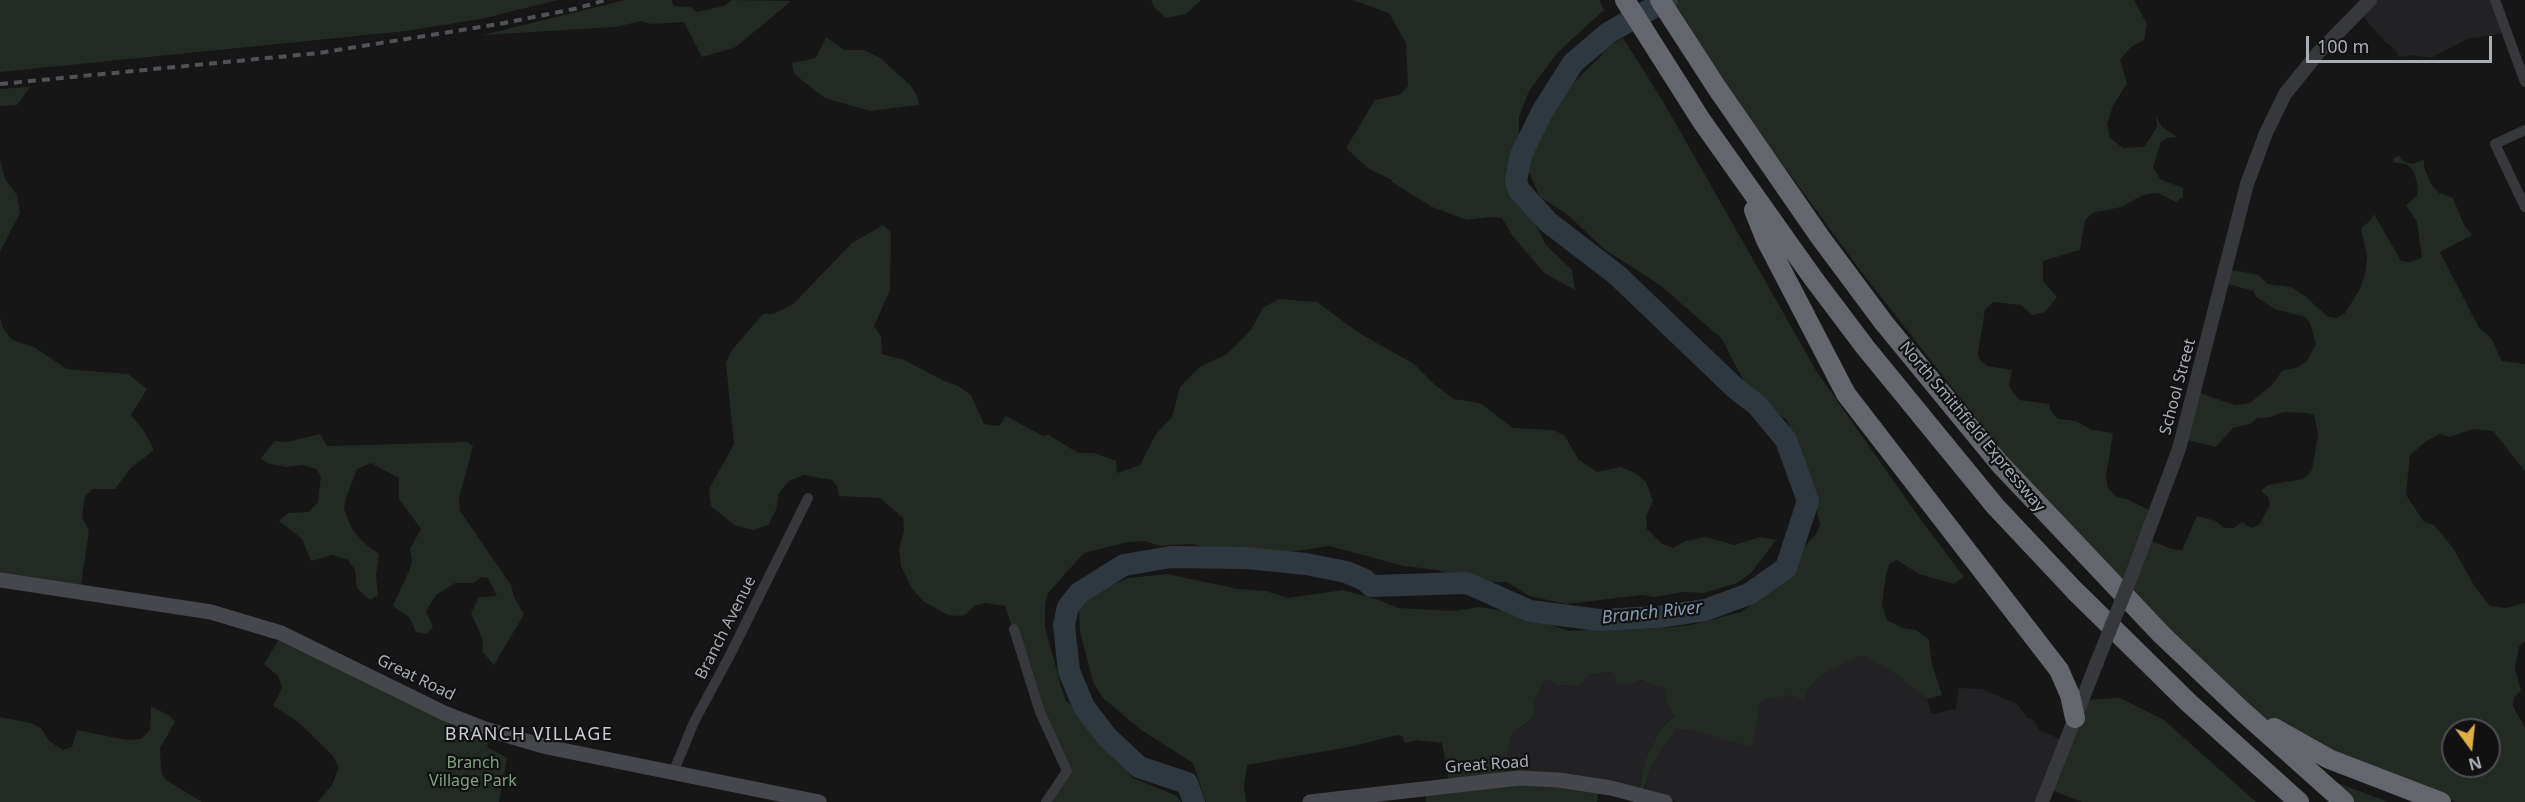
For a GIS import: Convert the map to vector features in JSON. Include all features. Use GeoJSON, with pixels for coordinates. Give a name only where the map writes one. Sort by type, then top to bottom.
{"type":"FeatureCollection","features":[{"type":"Feature","properties":{"kind":"highway","name":"North Smithfield Expressway"},"geometry":{"type":"LineString","coordinates":[[1625,0],[1741,177],[1865,347],[1995,506],[2075,591],[2189,703],[2299,802]]}},
{"type":"Feature","properties":{"kind":"highway","name":"North Smithfield Expressway"},"geometry":{"type":"LineString","coordinates":[[1660,0],[1820,237],[1932,382],[2000,464],[2114,586],[2211,682],[2343,802]]}},
{"type":"Feature","properties":{"kind":"highway"},"geometry":{"type":"LineString","coordinates":[[1741,177],[1766,240],[1846,394],[2059,670],[2070,695],[2075,718]]}},
{"type":"Feature","properties":{"kind":"highway"},"geometry":{"type":"LineString","coordinates":[[2211,682],[2265,723],[2305,747],[2329,759],[2441,802]]}},
{"type":"Feature","properties":{"kind":"main road","name":"Great Road"},"geometry":{"type":"LineString","coordinates":[[0,580],[210,612],[247,622],[281,633],[408,696],[485,729],[547,747],[819,802]]}},
{"type":"Feature","properties":{"kind":"main road","name":"Great Road"},"geometry":{"type":"LineString","coordinates":[[1310,802],[1519,778],[1559,780],[1611,788],[1665,802]]}},
{"type":"Feature","properties":{"kind":"street","name":"School Street"},"geometry":{"type":"LineString","coordinates":[[2042,802],[2179,449],[2247,184],[2266,133],[2285,94],[2318,53],[2370,0]]}},
{"type":"Feature","properties":{"kind":"street"},"geometry":{"type":"LineString","coordinates":[[2495,0],[2525,82]]}},
{"type":"Feature","properties":{"kind":"street"},"geometry":{"type":"LineString","coordinates":[[2525,130],[2495,144],[2525,207]]}},
{"type":"Feature","properties":{"kind":"street","name":"Branch Avenue"},"geometry":{"type":"LineString","coordinates":[[674,773],[694,722],[808,498]]}},
{"type":"Feature","properties":{"kind":"street"},"geometry":{"type":"LineString","coordinates":[[1014,629],[1040,712],[1067,771],[1047,802]]}},
{"type":"Feature","properties":{"kind":"shaded area"},"geometry":{"type":"Polygon","coordinates":[[[2373,0],[2495,0],[2505,33],[2467,39],[2431,58],[2411,55],[2399,57],[2395,49],[2385,42],[2361,14],[2373,0]]]}},
{"type":"Feature","properties":{"kind":"shaded area"},"geometry":{"type":"Polygon","coordinates":[[[1859,656],[1865,656],[1898,676],[1927,699],[1932,714],[1956,709],[1959,688],[1982,689],[2017,704],[2028,718],[2034,720],[2039,730],[2064,741],[2043,802],[1677,802],[1644,793],[1651,767],[1676,729],[1687,729],[1760,705],[1764,700],[1806,692],[1821,675],[1859,656]]]}},
{"type":"Feature","properties":{"kind":"shaded area"},"geometry":{"type":"Polygon","coordinates":[[[1609,672],[1629,685],[1639,680],[1664,687],[1667,703],[1674,715],[1660,730],[1645,760],[1639,792],[1508,775],[1507,753],[1512,733],[1530,722],[1533,717],[1535,700],[1546,680],[1558,685],[1577,686],[1582,685],[1589,675],[1609,672]]]}},
{"type":"Feature","properties":{"kind":"green space"},"geometry":{"type":"Polygon","coordinates":[[[0,0],[558,0],[481,19],[406,31],[0,72],[0,0]]]}},
{"type":"Feature","properties":{"kind":"green space"},"geometry":{"type":"Polygon","coordinates":[[[625,0],[671,0],[674,6],[690,7],[697,12],[724,6],[732,0],[791,1],[736,47],[702,57],[684,22],[650,24],[642,21],[615,27],[483,35],[625,0]]]}},
{"type":"Feature","properties":{"kind":"green space"},"geometry":{"type":"Polygon","coordinates":[[[1151,0],[1201,0],[1186,14],[1166,18],[1154,7],[1151,0]]]}},
{"type":"Feature","properties":{"kind":"green space"},"geometry":{"type":"Polygon","coordinates":[[[1352,0],[1599,0],[1604,10],[1558,52],[1529,91],[1519,117],[1519,155],[1509,185],[1512,194],[1534,222],[1546,245],[1572,270],[1575,290],[1544,273],[1511,234],[1502,218],[1467,220],[1432,207],[1392,180],[1369,169],[1346,148],[1375,100],[1399,95],[1408,86],[1406,43],[1389,13],[1352,0]]]}},
{"type":"Feature","properties":{"kind":"green space"},"geometry":{"type":"Polygon","coordinates":[[[1680,0],[2134,0],[2147,24],[2144,40],[2131,47],[2120,60],[2127,83],[2113,106],[2107,124],[2110,138],[2123,148],[2144,147],[2157,127],[2156,116],[2162,127],[2177,137],[2167,138],[2161,142],[2153,167],[2160,179],[2183,188],[2183,197],[2176,202],[2158,193],[2143,195],[2121,207],[2093,213],[2085,220],[2080,250],[2043,261],[2043,281],[2057,297],[2045,312],[2032,315],[2021,305],[1993,302],[1985,310],[1978,353],[1980,360],[1987,366],[2012,370],[2009,386],[2019,400],[2049,404],[2051,411],[2058,419],[2076,421],[2092,430],[2113,433],[2106,477],[2108,488],[2116,497],[2127,499],[2157,514],[2150,540],[2172,549],[2182,550],[2197,516],[2216,521],[2224,528],[2234,528],[2242,522],[2251,528],[2259,525],[2270,505],[2268,497],[2261,491],[2268,485],[2304,479],[2312,470],[2318,434],[2314,415],[2306,413],[2284,412],[2270,417],[2257,418],[2250,424],[2233,428],[2216,447],[2183,439],[2197,392],[2235,405],[2250,403],[2272,385],[2282,371],[2298,367],[2307,361],[2316,344],[2310,323],[2305,317],[2275,309],[2256,297],[2253,291],[2225,283],[2228,269],[2259,275],[2267,284],[2291,287],[2305,296],[2328,317],[2336,318],[2345,313],[2360,289],[2365,274],[2367,256],[2361,228],[2370,221],[2374,214],[2401,261],[2410,262],[2422,258],[2417,222],[2406,205],[2417,196],[2418,185],[2413,170],[2406,164],[2393,162],[2394,158],[2399,156],[2403,161],[2412,164],[2424,160],[2424,167],[2431,184],[2439,193],[2453,198],[2464,225],[2472,235],[2440,252],[2479,328],[2491,338],[2502,361],[2525,364],[2525,471],[2493,431],[2473,429],[2450,437],[2440,434],[2425,442],[2410,455],[2406,495],[2424,522],[2434,525],[2453,548],[2475,587],[2490,606],[2506,608],[2525,603],[2525,641],[2519,646],[2515,669],[2521,690],[2514,698],[2513,706],[2525,728],[2525,802],[2456,802],[2359,768],[2273,726],[2228,697],[2037,496],[1860,270],[1709,64],[1675,4],[1680,0]]]}},
{"type":"Feature","properties":{"kind":"green space"},"geometry":{"type":"Polygon","coordinates":[[[826,37],[844,50],[864,50],[880,58],[910,85],[917,96],[919,105],[870,111],[825,98],[794,74],[792,63],[816,58],[826,37]]]}},
{"type":"Feature","properties":{"kind":"green space"},"geometry":{"type":"Polygon","coordinates":[[[1623,38],[1664,103],[1817,372],[1964,577],[1954,584],[1919,574],[1897,560],[1890,564],[1886,573],[1882,605],[1887,620],[1902,628],[1916,630],[1929,640],[1932,665],[1942,695],[1927,699],[1898,676],[1865,656],[1859,656],[1821,675],[1806,692],[1805,701],[1792,695],[1764,700],[1760,705],[1752,747],[1687,729],[1676,729],[1651,767],[1644,790],[1639,792],[1645,760],[1660,730],[1674,716],[1667,703],[1664,688],[1640,680],[1629,685],[1617,685],[1615,674],[1609,672],[1589,675],[1582,685],[1577,686],[1558,685],[1546,680],[1535,700],[1530,721],[1512,733],[1507,753],[1508,774],[1599,785],[1597,802],[1426,802],[1425,784],[1449,781],[1442,743],[1416,740],[1405,743],[1402,736],[1397,735],[1354,746],[1247,765],[1244,786],[1246,802],[1206,802],[1193,763],[1141,730],[1103,698],[1093,682],[1080,631],[1078,599],[1128,578],[1167,574],[1238,589],[1266,591],[1288,598],[1343,590],[1398,608],[1456,611],[1479,607],[1512,612],[1569,631],[1612,628],[1649,629],[1691,625],[1741,612],[1759,599],[1816,534],[1820,525],[1813,491],[1787,420],[1767,407],[1745,384],[1722,339],[1660,285],[1604,249],[1568,215],[1540,197],[1524,161],[1528,149],[1559,97],[1601,56],[1605,48],[1623,38]]]}},
{"type":"Feature","properties":{"kind":"green space"},"geometry":{"type":"Polygon","coordinates":[[[40,86],[30,87],[17,105],[0,106],[0,89],[40,86]]]}},
{"type":"Feature","properties":{"kind":"green space"},"geometry":{"type":"Polygon","coordinates":[[[0,160],[5,179],[17,195],[20,213],[0,252],[0,160]]]}},
{"type":"Feature","properties":{"kind":"green space"},"geometry":{"type":"Polygon","coordinates":[[[883,225],[891,232],[890,290],[874,326],[881,337],[882,354],[904,360],[958,386],[971,395],[984,424],[999,426],[1006,416],[1043,436],[1049,435],[1078,453],[1094,453],[1116,461],[1117,473],[1140,465],[1156,434],[1172,417],[1180,387],[1201,366],[1227,354],[1251,330],[1263,308],[1278,299],[1317,302],[1359,333],[1414,364],[1435,385],[1454,399],[1480,403],[1513,428],[1553,430],[1564,435],[1579,460],[1597,472],[1620,467],[1635,473],[1646,482],[1653,501],[1646,516],[1647,529],[1662,544],[1673,548],[1686,541],[1707,537],[1734,545],[1760,537],[1776,540],[1751,573],[1737,583],[1704,593],[1683,592],[1655,597],[1642,595],[1566,604],[1529,596],[1507,582],[1466,582],[1438,570],[1404,566],[1329,546],[1277,554],[1238,547],[1213,549],[1192,544],[1161,546],[1144,541],[1128,542],[1084,553],[1048,593],[1045,604],[1045,627],[1066,701],[1089,721],[1133,778],[1177,796],[1181,802],[1049,802],[1066,774],[1035,694],[1005,606],[985,603],[974,606],[965,615],[958,616],[948,615],[923,601],[911,587],[901,566],[899,549],[904,530],[903,518],[880,498],[839,496],[837,486],[832,480],[804,475],[789,481],[779,493],[776,510],[768,525],[753,530],[734,525],[711,506],[709,489],[734,444],[726,363],[732,350],[763,314],[773,314],[792,305],[852,243],[883,225]]]}},
{"type":"Feature","properties":{"kind":"green space"},"geometry":{"type":"Polygon","coordinates":[[[0,317],[3,328],[12,340],[34,347],[67,369],[128,374],[147,389],[131,415],[144,431],[154,450],[131,468],[115,489],[93,489],[85,496],[82,517],[89,530],[81,585],[0,574],[0,317]]]}},
{"type":"Feature","properties":{"kind":"green space"},"geometry":{"type":"Polygon","coordinates":[[[320,434],[327,446],[467,442],[473,446],[459,498],[460,511],[511,585],[514,597],[524,614],[494,665],[482,651],[483,640],[471,613],[479,597],[497,596],[488,578],[481,577],[474,583],[455,583],[436,595],[426,611],[433,627],[426,634],[416,632],[410,618],[393,606],[412,563],[410,549],[421,529],[399,499],[399,478],[371,463],[357,469],[345,501],[344,509],[351,527],[363,542],[379,554],[376,576],[378,595],[370,600],[357,588],[355,570],[348,560],[333,555],[311,561],[302,539],[279,521],[288,513],[309,512],[318,502],[321,476],[316,469],[303,465],[286,467],[267,463],[261,458],[275,441],[287,442],[320,434]]]}},
{"type":"Feature","properties":{"kind":"green space","name":"Branch Village Park"},"geometry":{"type":"Polygon","coordinates":[[[282,634],[493,729],[487,747],[507,758],[499,802],[318,802],[332,785],[339,768],[333,756],[297,721],[273,706],[282,688],[278,676],[264,664],[282,634]]]}},
{"type":"Feature","properties":{"kind":"green space"},"geometry":{"type":"Polygon","coordinates":[[[2120,698],[2164,720],[2256,802],[2082,802],[2049,789],[2084,700],[2120,698]]]}},
{"type":"Feature","properties":{"kind":"green space"},"geometry":{"type":"Polygon","coordinates":[[[151,706],[170,716],[175,722],[160,748],[161,772],[166,780],[202,802],[0,802],[0,717],[31,723],[41,728],[49,741],[63,750],[72,747],[77,730],[127,740],[141,739],[150,730],[151,706]]]}},
{"type":"Feature","properties":{"kind":"green space"},"geometry":{"type":"Polygon","coordinates":[[[2332,782],[2341,784],[2388,802],[2352,802],[2332,782]]]}},
{"type":"Feature","properties":{"kind":"waterway","name":"Branch River"},"geometry":{"type":"LineString","coordinates":[[1194,802],[1187,783],[1139,767],[1107,737],[1084,707],[1069,671],[1064,625],[1068,607],[1079,593],[1124,565],[1171,557],[1246,558],[1306,564],[1346,572],[1365,580],[1371,586],[1467,583],[1530,611],[1599,620],[1658,617],[1705,610],[1749,594],[1786,568],[1808,501],[1786,440],[1757,405],[1735,388],[1617,275],[1548,222],[1519,190],[1516,181],[1521,155],[1542,112],[1573,63],[1608,33],[1667,0]]}},
{"type":"Feature","properties":{"kind":"railway"},"geometry":{"type":"LineString","coordinates":[[0,84],[319,53],[499,24],[606,0]]}},
{"type":"Feature","properties":{"kind":"district","name":"BRANCH VILLAGE"},"geometry":{"type":"Point","coordinates":[529,735]}}]}
